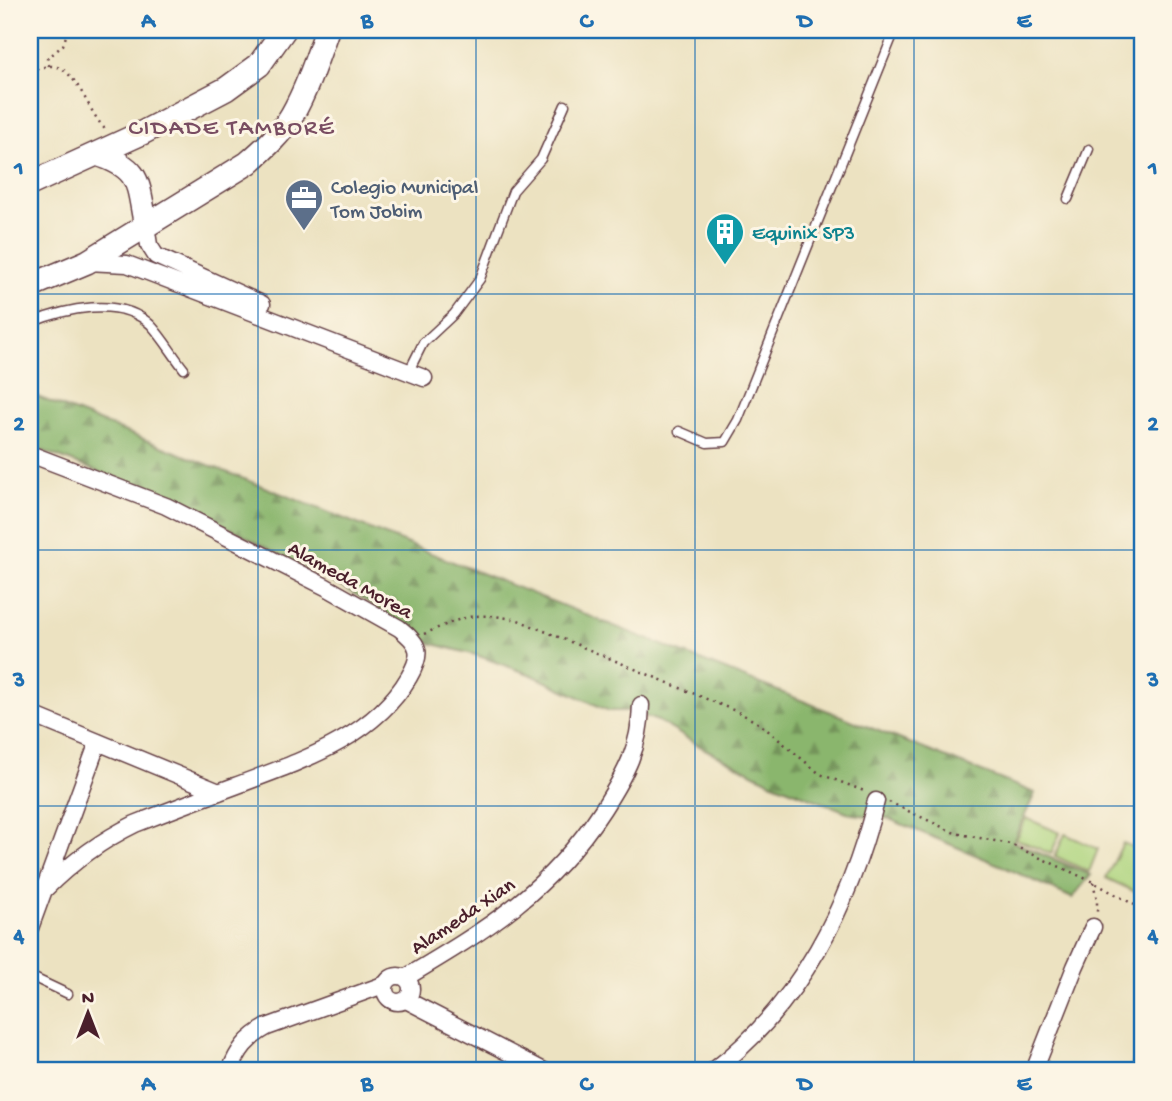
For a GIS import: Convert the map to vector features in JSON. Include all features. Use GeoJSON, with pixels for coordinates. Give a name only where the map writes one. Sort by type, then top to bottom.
{"type":"FeatureCollection","features":[{"type":"Feature","properties":{"kind":"main road"},"geometry":{"type":"LineString","coordinates":[[30,184],[186,111],[240,80],[259,65],[284,30]]}},
{"type":"Feature","properties":{"kind":"main road"},"geometry":{"type":"LineString","coordinates":[[30,286],[87,262],[248,163],[270,143],[291,116],[316,62],[327,30]]}},
{"type":"Feature","properties":{"kind":"main road"},"geometry":{"type":"LineString","coordinates":[[97,154],[118,161],[129,170],[137,182],[146,226]]}},
{"type":"Feature","properties":{"kind":"street"},"geometry":{"type":"LineString","coordinates":[[146,226],[149,245],[156,256],[262,304],[282,322]]}},
{"type":"Feature","properties":{"kind":"street"},"geometry":{"type":"LineString","coordinates":[[87,262],[127,264],[417,375]]}},
{"type":"Feature","properties":{"kind":"street","name":"Alameda Morea"},"geometry":{"type":"LineString","coordinates":[[30,454],[166,506],[326,587],[399,628],[417,644],[418,652],[412,673],[395,697],[363,726],[337,744],[135,824],[82,854],[45,889]]}},
{"type":"Feature","properties":{"kind":"street","name":"Alameda Xian"},"geometry":{"type":"LineString","coordinates":[[405,978],[489,926],[538,888],[557,869],[598,817],[630,765],[639,739],[641,705]]}},
{"type":"Feature","properties":{"kind":"street"},"geometry":{"type":"LineString","coordinates":[[30,714],[219,792]]}},
{"type":"Feature","properties":{"kind":"street"},"geometry":{"type":"LineString","coordinates":[[30,928],[98,742]]}},
{"type":"Feature","properties":{"kind":"street"},"geometry":{"type":"LineString","coordinates":[[713,1071],[751,1039],[777,1009],[820,948],[853,876],[877,798]]}},
{"type":"Feature","properties":{"kind":"street"},"geometry":{"type":"LineString","coordinates":[[1034,1071],[1078,958],[1093,928]]}},
{"type":"Feature","properties":{"kind":"street"},"geometry":{"type":"LineString","coordinates":[[230,1071],[244,1044],[267,1027],[386,984],[396,976],[405,978],[411,989],[406,1000]]}},
{"type":"Feature","properties":{"kind":"street"},"geometry":{"type":"LineString","coordinates":[[386,984],[385,993],[390,1000],[397,1003],[406,1000],[544,1071]]}},
{"type":"Feature","properties":{"kind":"lane"},"geometry":{"type":"LineString","coordinates":[[679,431],[707,443],[725,442],[738,420],[895,30]]}},
{"type":"Feature","properties":{"kind":"lane"},"geometry":{"type":"LineString","coordinates":[[417,375],[423,343],[454,314],[480,279],[513,191],[541,159],[565,104]]}},
{"type":"Feature","properties":{"kind":"lane"},"geometry":{"type":"LineString","coordinates":[[1068,199],[1089,149]]}},
{"type":"Feature","properties":{"kind":"lane"},"geometry":{"type":"LineString","coordinates":[[30,323],[59,312],[98,307],[126,312],[149,324],[184,369]]}},
{"type":"Feature","properties":{"kind":"lane"},"geometry":{"type":"LineString","coordinates":[[30,976],[68,994]]}},
{"type":"Feature","properties":{"kind":"path"},"geometry":{"type":"LineString","coordinates":[[49,65],[47,60],[63,45],[68,30]]}},
{"type":"Feature","properties":{"kind":"path"},"geometry":{"type":"LineString","coordinates":[[30,72],[49,65],[61,67],[72,76],[97,122],[119,143]]}},
{"type":"Feature","properties":{"kind":"path"},"geometry":{"type":"LineString","coordinates":[[413,639],[469,615],[491,614],[518,620],[740,713],[760,724],[820,774],[956,833],[1010,844],[1093,881],[1142,909]]}},
{"type":"Feature","properties":{"kind":"path"},"geometry":{"type":"LineString","coordinates":[[1093,881],[1098,910],[1093,928]]}},
{"type":"Feature","properties":{"kind":"green space"},"geometry":{"type":"Polygon","coordinates":[[[30,394],[1035,793],[1013,842],[1091,875],[1072,898],[887,818],[852,814],[773,783],[705,749],[658,721],[630,711],[609,711],[532,675],[476,655],[422,641],[416,633],[358,596],[203,514],[30,446],[30,394]]]}},
{"type":"Feature","properties":{"kind":"green space"},"geometry":{"type":"Polygon","coordinates":[[[1026,818],[1060,833],[1051,854],[1016,839],[1026,818]]]}},
{"type":"Feature","properties":{"kind":"green space"},"geometry":{"type":"Polygon","coordinates":[[[1065,834],[1098,849],[1089,872],[1055,856],[1065,834]]]}},
{"type":"Feature","properties":{"kind":"green space"},"geometry":{"type":"Polygon","coordinates":[[[1123,843],[1142,851],[1142,895],[1106,878],[1123,843]]]}},
{"type":"Feature","properties":{"kind":"green space"},"geometry":{"type":"Polygon","coordinates":[[[1142,1039],[1142,1071],[1130,1071],[1142,1039]]]}},
{"type":"Feature","properties":{"kind":"place","name":"Colegio Municipal Tom Jobim"},"geometry":{"type":"Point","coordinates":[304,232]}},
{"type":"Feature","properties":{"kind":"place","name":"Equinix SP3"},"geometry":{"type":"Point","coordinates":[725,266]}},
{"type":"Feature","properties":{"kind":"district","name":"CIDADE TAMBORÉ"},"geometry":{"type":"Point","coordinates":[232,126]}}]}
